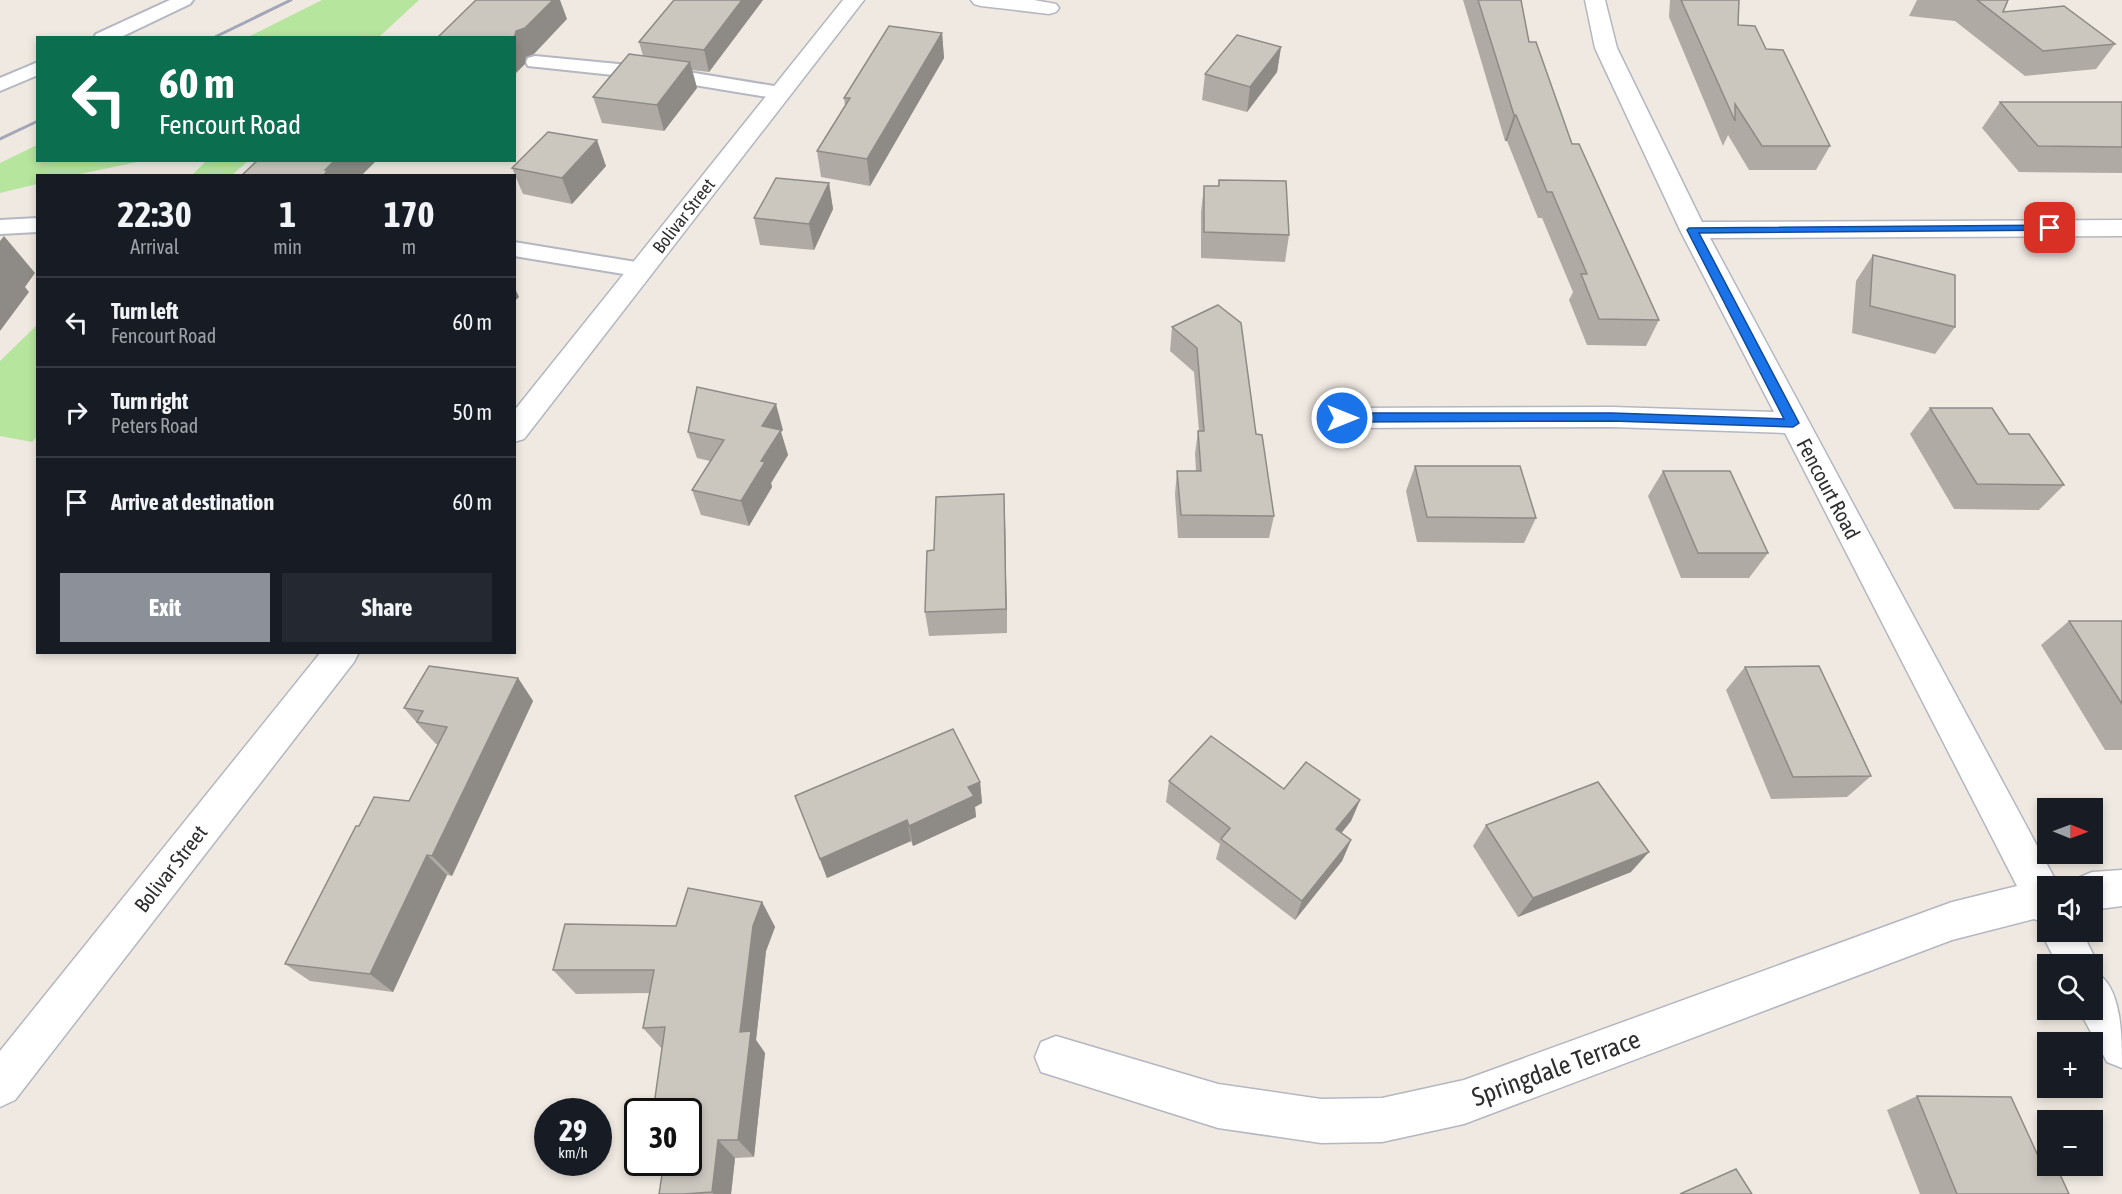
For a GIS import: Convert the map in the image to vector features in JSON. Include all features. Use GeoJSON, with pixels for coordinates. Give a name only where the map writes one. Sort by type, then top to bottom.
{"type":"FeatureCollection","features":[{"type":"Feature","properties":{"kind":"street","name":"Bolivar Street"},"geometry":{"type":"LineString","coordinates":[[516,429],[854,0]]}},
{"type":"Feature","properties":{"kind":"street"},"geometry":{"type":"LineString","coordinates":[[981,0],[1049,9]]}},
{"type":"Feature","properties":{"kind":"street","name":"Fencourt Road"},"geometry":{"type":"LineString","coordinates":[[1595,0],[1606,48],[1693,230],[2037,883]]}},
{"type":"Feature","properties":{"kind":"street"},"geometry":{"type":"LineString","coordinates":[[1693,230],[2122,228]]}},
{"type":"Feature","properties":{"kind":"street"},"geometry":{"type":"LineString","coordinates":[[1342,418],[1612,417],[1793,423]]}},
{"type":"Feature","properties":{"kind":"street","name":"Bolivar Street"},"geometry":{"type":"LineString","coordinates":[[0,1084],[340,654]]}},
{"type":"Feature","properties":{"kind":"street"},"geometry":{"type":"LineString","coordinates":[[2103,890],[2122,888]]}},
{"type":"Feature","properties":{"kind":"street","name":"Springdale Terrace"},"geometry":{"type":"LineString","coordinates":[[1056,1057],[1218,1106],[1321,1121],[1382,1120],[1464,1102],[1952,921],[2037,910]]}},
{"type":"Feature","properties":{"kind":"street"},"geometry":{"type":"LineString","coordinates":[[2103,1012],[2122,1047]]}},
{"type":"Feature","properties":{"kind":"lane"},"geometry":{"type":"LineString","coordinates":[[107,36],[184,0]]}},
{"type":"Feature","properties":{"kind":"lane"},"geometry":{"type":"LineString","coordinates":[[535,62],[680,76],[780,93]]}},
{"type":"Feature","properties":{"kind":"lane"},"geometry":{"type":"LineString","coordinates":[[0,85],[36,69]]}},
{"type":"Feature","properties":{"kind":"lane"},"geometry":{"type":"LineString","coordinates":[[0,227],[36,225]]}},
{"type":"Feature","properties":{"kind":"lane"},"geometry":{"type":"LineString","coordinates":[[516,249],[642,270]]}},
{"type":"Feature","properties":{"kind":"green space"},"geometry":{"type":"Polygon","coordinates":[[[322,0],[419,0],[380,36],[250,36],[322,0]]]}},
{"type":"Feature","properties":{"kind":"green space"},"geometry":{"type":"Polygon","coordinates":[[[36,145],[36,162],[137,162],[80,174],[36,174],[36,184],[0,193],[0,163],[36,145]]]}},
{"type":"Feature","properties":{"kind":"green space"},"geometry":{"type":"Polygon","coordinates":[[[205,162],[247,162],[233,174],[193,174],[205,162]]]}},
{"type":"Feature","properties":{"kind":"green space"},"geometry":{"type":"Polygon","coordinates":[[[36,326],[36,437],[32,442],[0,436],[0,361],[36,326]]]}},
{"type":"Feature","properties":{"kind":"building"},"geometry":{"type":"Polygon","coordinates":[[[476,0],[553,0],[525,28],[516,31],[515,36],[439,36],[476,0]]]}},
{"type":"Feature","properties":{"kind":"building"},"geometry":{"type":"Polygon","coordinates":[[[674,0],[742,0],[704,50],[639,42],[674,0]]]}},
{"type":"Feature","properties":{"kind":"building"},"geometry":{"type":"Polygon","coordinates":[[[1478,0],[1521,0],[1529,42],[1536,42],[1572,144],[1579,144],[1659,320],[1599,319],[1581,274],[1587,274],[1552,192],[1547,192],[1516,115],[1514,115],[1478,0]]]}},
{"type":"Feature","properties":{"kind":"building"},"geometry":{"type":"Polygon","coordinates":[[[1681,0],[1739,0],[1738,25],[1755,26],[1766,49],[1783,50],[1830,146],[1762,146],[1735,104],[1735,121],[1681,0]]]}},
{"type":"Feature","properties":{"kind":"building"},"geometry":{"type":"Polygon","coordinates":[[[1977,0],[2008,0],[2003,12],[2064,6],[2115,44],[2043,51],[1977,0]]]}},
{"type":"Feature","properties":{"kind":"building"},"geometry":{"type":"Polygon","coordinates":[[[889,26],[942,33],[867,159],[817,151],[850,98],[844,98],[889,26]]]}},
{"type":"Feature","properties":{"kind":"building"},"geometry":{"type":"Polygon","coordinates":[[[1237,35],[1281,47],[1250,87],[1205,74],[1237,35]]]}},
{"type":"Feature","properties":{"kind":"building"},"geometry":{"type":"Polygon","coordinates":[[[629,54],[690,62],[657,105],[593,97],[629,54]]]}},
{"type":"Feature","properties":{"kind":"building"},"geometry":{"type":"Polygon","coordinates":[[[2000,102],[2122,102],[2122,147],[2038,146],[2000,102]]]}},
{"type":"Feature","properties":{"kind":"building"},"geometry":{"type":"Polygon","coordinates":[[[548,132],[597,140],[562,178],[512,168],[548,132]]]}},
{"type":"Feature","properties":{"kind":"building"},"geometry":{"type":"Polygon","coordinates":[[[256,162],[333,162],[325,170],[328,170],[325,174],[243,174],[256,162]]]}},
{"type":"Feature","properties":{"kind":"building"},"geometry":{"type":"Polygon","coordinates":[[[776,178],[829,183],[809,224],[754,218],[776,178]]]}},
{"type":"Feature","properties":{"kind":"building"},"geometry":{"type":"Polygon","coordinates":[[[1219,180],[1286,181],[1289,235],[1204,232],[1204,186],[1219,186],[1219,180]]]}},
{"type":"Feature","properties":{"kind":"building"},"geometry":{"type":"Polygon","coordinates":[[[1873,255],[1955,275],[1955,327],[1870,306],[1873,255]]]}},
{"type":"Feature","properties":{"kind":"building"},"geometry":{"type":"Polygon","coordinates":[[[1218,305],[1241,323],[1256,434],[1262,435],[1274,516],[1181,515],[1177,471],[1201,471],[1198,431],[1204,431],[1197,348],[1172,327],[1218,305]]]}},
{"type":"Feature","properties":{"kind":"building"},"geometry":{"type":"Polygon","coordinates":[[[697,387],[776,404],[762,426],[781,430],[761,461],[765,462],[741,501],[692,490],[724,440],[688,432],[697,387]]]}},
{"type":"Feature","properties":{"kind":"building"},"geometry":{"type":"Polygon","coordinates":[[[1930,408],[1992,408],[2009,434],[2029,434],[2064,485],[1977,484],[1930,408]]]}},
{"type":"Feature","properties":{"kind":"building"},"geometry":{"type":"Polygon","coordinates":[[[1415,466],[1520,466],[1536,518],[1427,517],[1415,466]]]}},
{"type":"Feature","properties":{"kind":"building"},"geometry":{"type":"Polygon","coordinates":[[[1663,471],[1730,471],[1768,553],[1698,553],[1663,471]]]}},
{"type":"Feature","properties":{"kind":"building"},"geometry":{"type":"Polygon","coordinates":[[[1004,494],[1006,609],[925,612],[927,551],[934,550],[936,497],[1004,494]]]}},
{"type":"Feature","properties":{"kind":"building"},"geometry":{"type":"Polygon","coordinates":[[[2069,621],[2122,621],[2122,704],[2069,621]]]}},
{"type":"Feature","properties":{"kind":"building"},"geometry":{"type":"Polygon","coordinates":[[[429,666],[518,678],[432,856],[427,855],[370,974],[285,964],[356,826],[359,826],[374,797],[409,801],[447,727],[417,722],[423,711],[404,708],[429,666]]]}},
{"type":"Feature","properties":{"kind":"building"},"geometry":{"type":"Polygon","coordinates":[[[1819,666],[1871,776],[1793,777],[1745,667],[1819,666]]]}},
{"type":"Feature","properties":{"kind":"building"},"geometry":{"type":"Polygon","coordinates":[[[953,729],[980,782],[968,787],[974,796],[909,826],[907,820],[820,859],[795,796],[953,729]]]}},
{"type":"Feature","properties":{"kind":"building"},"geometry":{"type":"Polygon","coordinates":[[[1211,736],[1284,789],[1306,762],[1360,800],[1336,829],[1351,840],[1302,901],[1221,839],[1230,828],[1169,781],[1211,736]]]}},
{"type":"Feature","properties":{"kind":"building"},"geometry":{"type":"Polygon","coordinates":[[[1598,782],[1649,852],[1533,898],[1486,825],[1598,782]]]}},
{"type":"Feature","properties":{"kind":"building"},"geometry":{"type":"Polygon","coordinates":[[[688,888],[762,902],[753,926],[740,1032],[751,1031],[738,1140],[718,1140],[712,1192],[659,1194],[662,1176],[702,1176],[702,1098],[655,1098],[665,1027],[643,1028],[654,970],[553,970],[565,924],[676,926],[688,888]]]}},
{"type":"Feature","properties":{"kind":"building"},"geometry":{"type":"Polygon","coordinates":[[[1917,1096],[2011,1097],[2037,1154],[2037,1176],[2061,1176],[2069,1194],[1957,1194],[1917,1096]]]}},
{"type":"Feature","properties":{"kind":"building"},"geometry":{"type":"Polygon","coordinates":[[[1736,1169],[1752,1194],[1680,1194],[1736,1169]]]}},
{"type":"Feature","properties":{"kind":"railway"},"geometry":{"type":"LineString","coordinates":[[217,36],[291,0]]}},
{"type":"Feature","properties":{"kind":"railway"},"geometry":{"type":"LineString","coordinates":[[0,139],[36,122]]}},
{"type":"Feature","properties":{"kind":"route"},"geometry":{"type":"LineString","coordinates":[[1342,418],[1612,417],[1793,423],[1693,230],[2050,228]]}}]}
